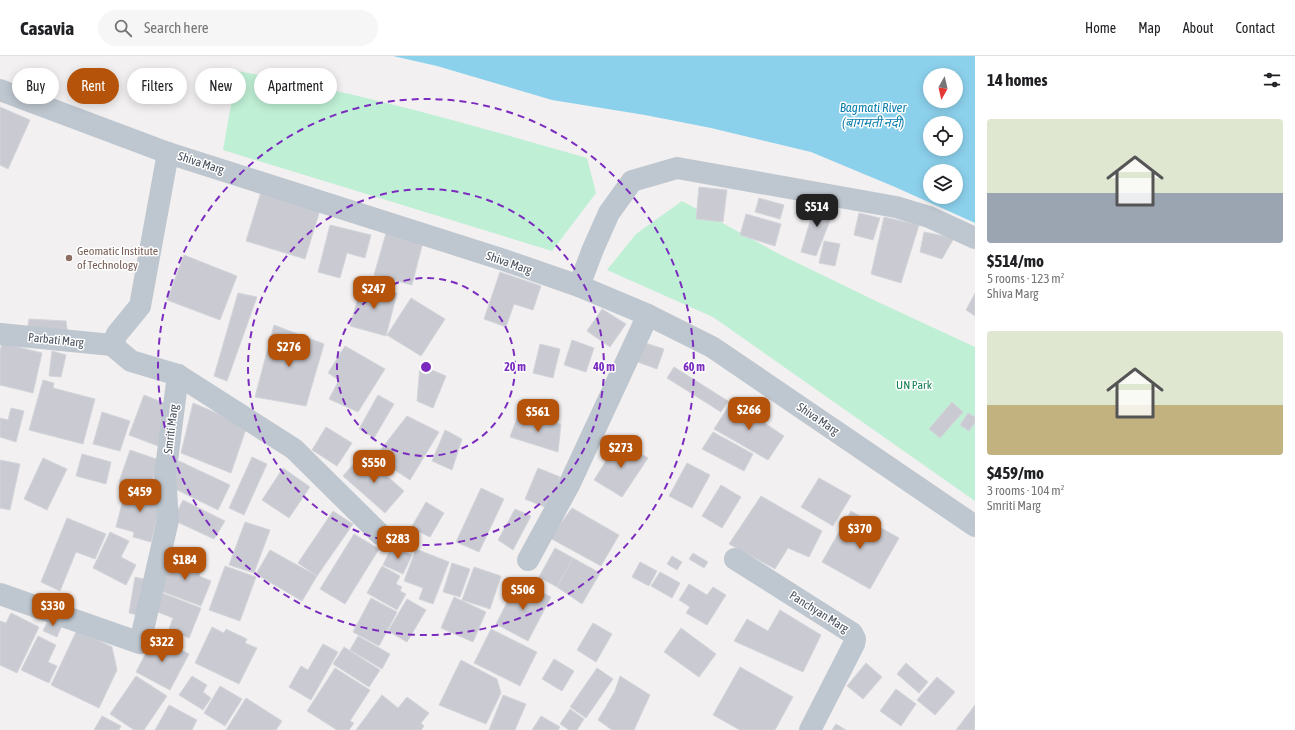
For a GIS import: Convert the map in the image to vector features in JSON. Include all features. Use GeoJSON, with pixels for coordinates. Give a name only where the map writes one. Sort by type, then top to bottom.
{"type":"FeatureCollection","features":[{"type":"Feature","properties":{"kind":"street","name":"Shiva Marg"},"geometry":{"type":"LineString","coordinates":[[0,90],[168,153],[504,260],[579,286],[648,314],[712,347],[975,526]]}},
{"type":"Feature","properties":{"kind":"street"},"geometry":{"type":"LineString","coordinates":[[168,153],[140,306],[117,334],[112,345],[131,361],[178,375],[294,449],[380,534]]}},
{"type":"Feature","properties":{"kind":"street"},"geometry":{"type":"LineString","coordinates":[[579,286],[609,213],[632,181],[677,168],[896,207],[929,217],[975,238]]}},
{"type":"Feature","properties":{"kind":"street"},"geometry":{"type":"LineString","coordinates":[[528,560],[569,485],[648,314]]}},
{"type":"Feature","properties":{"kind":"street","name":"Parbati Marg"},"geometry":{"type":"LineString","coordinates":[[0,334],[112,345]]}},
{"type":"Feature","properties":{"kind":"street","name":"Smriti Marg"},"geometry":{"type":"LineString","coordinates":[[0,594],[140,643],[168,520],[165,476],[178,375]]}},
{"type":"Feature","properties":{"kind":"street","name":"Panchyan Marg"},"geometry":{"type":"LineString","coordinates":[[735,559],[852,633],[854,644],[810,730]]}},
{"type":"Feature","properties":{"kind":"green space"},"geometry":{"type":"Polygon","coordinates":[[[246,73],[254,74],[254,104],[337,104],[337,91],[456,121],[587,158],[596,193],[552,251],[223,150],[231,104],[246,104],[246,73]]]}},
{"type":"Feature","properties":{"kind":"green space","name":"UN Park"},"geometry":{"type":"Polygon","coordinates":[[[682,201],[779,254],[975,347],[975,501],[713,317],[607,270],[636,234],[682,201]]]}},
{"type":"Feature","properties":{"kind":"water","name":"Bagmati River (बागमती नदी)"},"geometry":{"type":"Polygon","coordinates":[[[393,56],[975,56],[975,223],[933,204],[963,204],[963,164],[923,164],[923,200],[811,152],[711,128],[645,115],[552,100],[437,66],[393,56]]]}},
{"type":"Feature","properties":{"kind":"building"},"geometry":{"type":"Polygon","coordinates":[[[0,107],[30,120],[8,169],[0,165],[0,107]]]}},
{"type":"Feature","properties":{"kind":"building"},"geometry":{"type":"Polygon","coordinates":[[[699,187],[727,190],[723,222],[696,219],[699,187]]]}},
{"type":"Feature","properties":{"kind":"building"},"geometry":{"type":"Polygon","coordinates":[[[261,192],[320,210],[305,259],[246,241],[261,192]]]}},
{"type":"Feature","properties":{"kind":"building"},"geometry":{"type":"Polygon","coordinates":[[[759,198],[784,205],[780,219],[755,212],[759,198]]]}},
{"type":"Feature","properties":{"kind":"building"},"geometry":{"type":"Polygon","coordinates":[[[816,201],[835,208],[816,256],[801,252],[816,201]]]}},
{"type":"Feature","properties":{"kind":"building"},"geometry":{"type":"Polygon","coordinates":[[[859,213],[880,218],[873,240],[854,235],[859,213]]]}},
{"type":"Feature","properties":{"kind":"building"},"geometry":{"type":"Polygon","coordinates":[[[746,214],[781,224],[775,246],[740,235],[746,214]]]}},
{"type":"Feature","properties":{"kind":"building"},"geometry":{"type":"Polygon","coordinates":[[[884,217],[919,225],[901,283],[871,274],[884,217]]]}},
{"type":"Feature","properties":{"kind":"building"},"geometry":{"type":"Polygon","coordinates":[[[330,225],[371,235],[365,258],[347,253],[340,278],[318,272],[330,225]]]}},
{"type":"Feature","properties":{"kind":"building"},"geometry":{"type":"Polygon","coordinates":[[[924,232],[954,238],[942,259],[920,252],[924,232]]]}},
{"type":"Feature","properties":{"kind":"building"},"geometry":{"type":"Polygon","coordinates":[[[386,233],[423,242],[412,285],[374,275],[386,233]]]}},
{"type":"Feature","properties":{"kind":"building"},"geometry":{"type":"Polygon","coordinates":[[[824,241],[840,244],[835,266],[819,263],[824,241]]]}},
{"type":"Feature","properties":{"kind":"building"},"geometry":{"type":"Polygon","coordinates":[[[184,255],[237,276],[220,320],[167,300],[184,255]]]}},
{"type":"Feature","properties":{"kind":"building"},"geometry":{"type":"Polygon","coordinates":[[[500,272],[541,286],[533,310],[514,304],[506,327],[484,319],[500,272]]]}},
{"type":"Feature","properties":{"kind":"building"},"geometry":{"type":"Polygon","coordinates":[[[362,284],[397,293],[386,336],[350,326],[362,284]]]}},
{"type":"Feature","properties":{"kind":"building"},"geometry":{"type":"Polygon","coordinates":[[[238,293],[257,297],[227,381],[214,376],[238,293]]]}},
{"type":"Feature","properties":{"kind":"building"},"geometry":{"type":"Polygon","coordinates":[[[975,293],[975,316],[966,310],[975,293]]]}},
{"type":"Feature","properties":{"kind":"building"},"geometry":{"type":"Polygon","coordinates":[[[411,298],[445,319],[421,356],[387,335],[411,298]]]}},
{"type":"Feature","properties":{"kind":"building"},"geometry":{"type":"Polygon","coordinates":[[[602,309],[626,324],[610,347],[587,331],[602,309]]]}},
{"type":"Feature","properties":{"kind":"building"},"geometry":{"type":"Polygon","coordinates":[[[29,319],[66,321],[68,335],[27,331],[29,319]]]}},
{"type":"Feature","properties":{"kind":"building"},"geometry":{"type":"Polygon","coordinates":[[[274,325],[324,344],[306,406],[255,397],[274,325]]]}},
{"type":"Feature","properties":{"kind":"building"},"geometry":{"type":"Polygon","coordinates":[[[572,340],[594,348],[586,372],[564,365],[572,340]]]}},
{"type":"Feature","properties":{"kind":"building"},"geometry":{"type":"Polygon","coordinates":[[[642,342],[664,349],[657,369],[635,361],[642,342]]]}},
{"type":"Feature","properties":{"kind":"building"},"geometry":{"type":"Polygon","coordinates":[[[2,343],[42,353],[33,393],[0,385],[0,351],[2,343]]]}},
{"type":"Feature","properties":{"kind":"building"},"geometry":{"type":"Polygon","coordinates":[[[540,344],[560,349],[553,378],[533,373],[540,344]]]}},
{"type":"Feature","properties":{"kind":"building"},"geometry":{"type":"Polygon","coordinates":[[[345,346],[385,369],[358,412],[329,399],[339,380],[328,373],[345,346]]]}},
{"type":"Feature","properties":{"kind":"building"},"geometry":{"type":"Polygon","coordinates":[[[52,351],[66,355],[61,377],[49,376],[52,351]]]}},
{"type":"Feature","properties":{"kind":"building"},"geometry":{"type":"Polygon","coordinates":[[[420,365],[446,376],[433,408],[417,401],[420,365]]]}},
{"type":"Feature","properties":{"kind":"building"},"geometry":{"type":"Polygon","coordinates":[[[674,367],[728,401],[721,412],[667,378],[674,367]]]}},
{"type":"Feature","properties":{"kind":"building"},"geometry":{"type":"Polygon","coordinates":[[[43,380],[54,383],[53,388],[95,399],[83,444],[29,430],[43,380]]]}},
{"type":"Feature","properties":{"kind":"building"},"geometry":{"type":"Polygon","coordinates":[[[144,395],[174,407],[158,446],[129,435],[144,395]]]}},
{"type":"Feature","properties":{"kind":"building"},"geometry":{"type":"Polygon","coordinates":[[[378,395],[394,404],[374,438],[359,429],[378,395]]]}},
{"type":"Feature","properties":{"kind":"building"},"geometry":{"type":"Polygon","coordinates":[[[732,401],[784,436],[768,460],[714,429],[732,401]]]}},
{"type":"Feature","properties":{"kind":"building"},"geometry":{"type":"Polygon","coordinates":[[[952,402],[963,412],[940,438],[929,429],[952,402]]]}},
{"type":"Feature","properties":{"kind":"building"},"geometry":{"type":"Polygon","coordinates":[[[193,403],[247,426],[231,473],[181,453],[193,403]]]}},
{"type":"Feature","properties":{"kind":"building"},"geometry":{"type":"Polygon","coordinates":[[[11,408],[24,411],[16,442],[0,437],[0,418],[8,420],[11,408]]]}},
{"type":"Feature","properties":{"kind":"building"},"geometry":{"type":"Polygon","coordinates":[[[102,412],[130,421],[120,451],[93,444],[102,412]]]}},
{"type":"Feature","properties":{"kind":"building"},"geometry":{"type":"Polygon","coordinates":[[[968,413],[975,417],[975,423],[969,431],[960,425],[968,413]]]}},
{"type":"Feature","properties":{"kind":"building"},"geometry":{"type":"Polygon","coordinates":[[[407,416],[439,432],[410,480],[375,457],[407,416]]]}},
{"type":"Feature","properties":{"kind":"building"},"geometry":{"type":"Polygon","coordinates":[[[517,418],[561,424],[558,452],[510,437],[517,418]]]}},
{"type":"Feature","properties":{"kind":"building"},"geometry":{"type":"Polygon","coordinates":[[[326,427],[352,443],[337,466],[312,450],[326,427]]]}},
{"type":"Feature","properties":{"kind":"building"},"geometry":{"type":"Polygon","coordinates":[[[445,430],[462,439],[452,470],[432,461],[445,430]]]}},
{"type":"Feature","properties":{"kind":"building"},"geometry":{"type":"Polygon","coordinates":[[[713,432],[753,454],[744,471],[702,449],[713,432]]]}},
{"type":"Feature","properties":{"kind":"building"},"geometry":{"type":"Polygon","coordinates":[[[619,440],[648,458],[622,497],[594,480],[619,440]]]}},
{"type":"Feature","properties":{"kind":"building"},"geometry":{"type":"Polygon","coordinates":[[[130,450],[159,460],[148,492],[119,482],[130,450]]]}},
{"type":"Feature","properties":{"kind":"building"},"geometry":{"type":"Polygon","coordinates":[[[82,454],[111,462],[106,484],[76,476],[82,454]]]}},
{"type":"Feature","properties":{"kind":"building"},"geometry":{"type":"Polygon","coordinates":[[[362,454],[404,491],[385,513],[343,476],[362,454]]]}},
{"type":"Feature","properties":{"kind":"building"},"geometry":{"type":"Polygon","coordinates":[[[252,457],[267,464],[244,515],[229,508],[252,457]]]}},
{"type":"Feature","properties":{"kind":"building"},"geometry":{"type":"Polygon","coordinates":[[[43,458],[67,469],[47,510],[24,499],[43,458]]]}},
{"type":"Feature","properties":{"kind":"building"},"geometry":{"type":"Polygon","coordinates":[[[0,460],[20,464],[10,510],[0,508],[0,460]]]}},
{"type":"Feature","properties":{"kind":"building"},"geometry":{"type":"Polygon","coordinates":[[[179,461],[230,485],[218,510],[167,485],[179,461]]]}},
{"type":"Feature","properties":{"kind":"building"},"geometry":{"type":"Polygon","coordinates":[[[687,463],[710,475],[692,508],[669,496],[687,463]]]}},
{"type":"Feature","properties":{"kind":"building"},"geometry":{"type":"Polygon","coordinates":[[[283,468],[310,487],[289,518],[262,500],[283,468]]]}},
{"type":"Feature","properties":{"kind":"building"},"geometry":{"type":"Polygon","coordinates":[[[538,468],[560,477],[547,508],[525,499],[538,468]]]}},
{"type":"Feature","properties":{"kind":"building"},"geometry":{"type":"Polygon","coordinates":[[[819,478],[851,496],[833,526],[801,507],[819,478]]]}},
{"type":"Feature","properties":{"kind":"building"},"geometry":{"type":"Polygon","coordinates":[[[721,485],[741,497],[722,528],[702,516],[721,485]]]}},
{"type":"Feature","properties":{"kind":"building"},"geometry":{"type":"Polygon","coordinates":[[[126,487],[163,497],[151,542],[133,537],[134,532],[116,527],[126,487]]]}},
{"type":"Feature","properties":{"kind":"building"},"geometry":{"type":"Polygon","coordinates":[[[481,488],[504,499],[479,552],[456,542],[481,488]]]}},
{"type":"Feature","properties":{"kind":"building"},"geometry":{"type":"Polygon","coordinates":[[[761,496],[822,531],[809,557],[788,548],[775,569],[729,544],[761,496]]]}},
{"type":"Feature","properties":{"kind":"building"},"geometry":{"type":"Polygon","coordinates":[[[183,500],[225,521],[214,539],[173,520],[183,500]]]}},
{"type":"Feature","properties":{"kind":"building"},"geometry":{"type":"Polygon","coordinates":[[[426,502],[444,513],[430,537],[411,528],[426,502]]]}},
{"type":"Feature","properties":{"kind":"building"},"geometry":{"type":"Polygon","coordinates":[[[572,508],[619,535],[601,566],[550,538],[572,508]]]}},
{"type":"Feature","properties":{"kind":"building"},"geometry":{"type":"Polygon","coordinates":[[[515,509],[531,516],[513,550],[498,540],[515,509]]]}},
{"type":"Feature","properties":{"kind":"building"},"geometry":{"type":"Polygon","coordinates":[[[333,511],[353,524],[317,576],[298,563],[333,511]]]}},
{"type":"Feature","properties":{"kind":"building"},"geometry":{"type":"Polygon","coordinates":[[[851,511],[899,538],[870,589],[822,562],[851,511]]]}},
{"type":"Feature","properties":{"kind":"building"},"geometry":{"type":"Polygon","coordinates":[[[67,518],[106,534],[95,559],[76,552],[60,591],[41,582],[67,518]]]}},
{"type":"Feature","properties":{"kind":"building"},"geometry":{"type":"Polygon","coordinates":[[[245,522],[270,530],[254,573],[229,565],[245,522]]]}},
{"type":"Feature","properties":{"kind":"building"},"geometry":{"type":"Polygon","coordinates":[[[110,532],[129,541],[121,557],[136,565],[126,585],[93,568],[110,532]]]}},
{"type":"Feature","properties":{"kind":"building"},"geometry":{"type":"Polygon","coordinates":[[[354,534],[379,549],[345,604],[320,589],[354,534]]]}},
{"type":"Feature","properties":{"kind":"building"},"geometry":{"type":"Polygon","coordinates":[[[392,546],[412,555],[403,574],[383,565],[392,546]]]}},
{"type":"Feature","properties":{"kind":"building"},"geometry":{"type":"Polygon","coordinates":[[[555,548],[573,558],[557,587],[539,577],[555,548]]]}},
{"type":"Feature","properties":{"kind":"building"},"geometry":{"type":"Polygon","coordinates":[[[416,549],[449,562],[433,604],[419,599],[423,588],[404,581],[416,549]]]}},
{"type":"Feature","properties":{"kind":"building"},"geometry":{"type":"Polygon","coordinates":[[[270,550],[317,576],[302,601],[256,574],[270,550]]]}},
{"type":"Feature","properties":{"kind":"building"},"geometry":{"type":"Polygon","coordinates":[[[693,553],[708,562],[704,568],[689,559],[693,553]]]}},
{"type":"Feature","properties":{"kind":"building"},"geometry":{"type":"Polygon","coordinates":[[[172,554],[203,566],[199,576],[211,581],[201,606],[158,590],[172,554]]]}},
{"type":"Feature","properties":{"kind":"building"},"geometry":{"type":"Polygon","coordinates":[[[672,556],[682,562],[677,570],[667,564],[672,556]]]}},
{"type":"Feature","properties":{"kind":"building"},"geometry":{"type":"Polygon","coordinates":[[[573,558],[600,573],[582,604],[557,587],[573,558]]]}},
{"type":"Feature","properties":{"kind":"building"},"geometry":{"type":"Polygon","coordinates":[[[640,562],[657,571],[649,586],[632,577],[640,562]]]}},
{"type":"Feature","properties":{"kind":"building"},"geometry":{"type":"Polygon","coordinates":[[[452,563],[470,569],[460,597],[443,592],[452,563]]]}},
{"type":"Feature","properties":{"kind":"building"},"geometry":{"type":"Polygon","coordinates":[[[225,566],[256,577],[240,621],[209,610],[225,566]]]}},
{"type":"Feature","properties":{"kind":"building"},"geometry":{"type":"Polygon","coordinates":[[[382,566],[400,576],[396,584],[402,587],[400,591],[406,594],[397,610],[367,593],[382,566]]]}},
{"type":"Feature","properties":{"kind":"building"},"geometry":{"type":"Polygon","coordinates":[[[474,567],[501,576],[490,609],[462,600],[474,567]]]}},
{"type":"Feature","properties":{"kind":"building"},"geometry":{"type":"Polygon","coordinates":[[[660,572],[680,583],[672,598],[651,586],[660,572]]]}},
{"type":"Feature","properties":{"kind":"building"},"geometry":{"type":"Polygon","coordinates":[[[135,577],[148,580],[142,616],[129,613],[135,577]]]}},
{"type":"Feature","properties":{"kind":"building"},"geometry":{"type":"Polygon","coordinates":[[[518,581],[551,597],[528,641],[496,624],[518,581]]]}},
{"type":"Feature","properties":{"kind":"building"},"geometry":{"type":"Polygon","coordinates":[[[689,584],[707,595],[713,587],[726,595],[707,625],[686,613],[690,607],[679,600],[689,584]]]}},
{"type":"Feature","properties":{"kind":"building"},"geometry":{"type":"Polygon","coordinates":[[[162,593],[201,608],[189,638],[169,629],[173,618],[155,611],[162,593]]]}},
{"type":"Feature","properties":{"kind":"building"},"geometry":{"type":"Polygon","coordinates":[[[454,597],[486,612],[473,642],[441,628],[454,597]]]}},
{"type":"Feature","properties":{"kind":"building"},"geometry":{"type":"Polygon","coordinates":[[[371,598],[397,612],[379,646],[353,632],[371,598]]]}},
{"type":"Feature","properties":{"kind":"building"},"geometry":{"type":"Polygon","coordinates":[[[407,599],[426,610],[407,642],[388,631],[407,599]]]}},
{"type":"Feature","properties":{"kind":"building"},"geometry":{"type":"Polygon","coordinates":[[[780,610],[821,635],[803,672],[734,641],[747,619],[768,631],[780,610]]]}},
{"type":"Feature","properties":{"kind":"building"},"geometry":{"type":"Polygon","coordinates":[[[11,613],[39,627],[17,673],[0,665],[0,621],[6,623],[11,613]]]}},
{"type":"Feature","properties":{"kind":"building"},"geometry":{"type":"Polygon","coordinates":[[[50,616],[63,623],[57,637],[43,631],[50,616]]]}},
{"type":"Feature","properties":{"kind":"building"},"geometry":{"type":"Polygon","coordinates":[[[593,623],[612,634],[596,662],[577,650],[593,623]]]}},
{"type":"Feature","properties":{"kind":"building"},"geometry":{"type":"Polygon","coordinates":[[[212,627],[224,633],[226,629],[247,639],[245,643],[257,648],[239,684],[195,663],[212,627]]]}},
{"type":"Feature","properties":{"kind":"building"},"geometry":{"type":"Polygon","coordinates":[[[681,628],[716,654],[699,677],[664,652],[681,628]]]}},
{"type":"Feature","properties":{"kind":"building"},"geometry":{"type":"Polygon","coordinates":[[[491,629],[537,652],[520,686],[474,663],[491,629]]]}},
{"type":"Feature","properties":{"kind":"building"},"geometry":{"type":"Polygon","coordinates":[[[77,630],[112,647],[117,670],[99,708],[51,685],[77,630]]]}},
{"type":"Feature","properties":{"kind":"building"},"geometry":{"type":"Polygon","coordinates":[[[38,636],[56,645],[48,662],[57,666],[49,683],[21,670],[38,636]]]}},
{"type":"Feature","properties":{"kind":"building"},"geometry":{"type":"Polygon","coordinates":[[[155,636],[189,654],[170,690],[136,672],[155,636]]]}},
{"type":"Feature","properties":{"kind":"building"},"geometry":{"type":"Polygon","coordinates":[[[358,636],[390,654],[382,669],[350,650],[358,636]]]}},
{"type":"Feature","properties":{"kind":"building"},"geometry":{"type":"Polygon","coordinates":[[[323,644],[338,652],[311,700],[289,687],[301,666],[308,670],[323,644]]]}},
{"type":"Feature","properties":{"kind":"building"},"geometry":{"type":"Polygon","coordinates":[[[344,647],[380,670],[369,687],[333,664],[344,647]]]}},
{"type":"Feature","properties":{"kind":"building"},"geometry":{"type":"Polygon","coordinates":[[[554,659],[574,671],[562,691],[542,679],[554,659]]]}},
{"type":"Feature","properties":{"kind":"building"},"geometry":{"type":"Polygon","coordinates":[[[461,660],[497,679],[501,693],[486,724],[439,705],[461,660]]]}},
{"type":"Feature","properties":{"kind":"building"},"geometry":{"type":"Polygon","coordinates":[[[866,663],[882,677],[863,699],[847,686],[866,663]]]}},
{"type":"Feature","properties":{"kind":"building"},"geometry":{"type":"Polygon","coordinates":[[[906,663],[928,682],[919,693],[897,674],[906,663]]]}},
{"type":"Feature","properties":{"kind":"building"},"geometry":{"type":"Polygon","coordinates":[[[740,667],[793,697],[775,730],[740,730],[713,715],[740,667]]]}},
{"type":"Feature","properties":{"kind":"building"},"geometry":{"type":"Polygon","coordinates":[[[335,668],[370,690],[350,721],[354,723],[349,730],[337,730],[307,711],[335,668]]]}},
{"type":"Feature","properties":{"kind":"building"},"geometry":{"type":"Polygon","coordinates":[[[597,668],[613,679],[586,718],[570,707],[597,668]]]}},
{"type":"Feature","properties":{"kind":"building"},"geometry":{"type":"Polygon","coordinates":[[[136,676],[167,696],[144,730],[134,730],[110,714],[136,676]]]}},
{"type":"Feature","properties":{"kind":"building"},"geometry":{"type":"Polygon","coordinates":[[[192,676],[207,685],[203,692],[211,698],[203,710],[179,695],[192,676]]]}},
{"type":"Feature","properties":{"kind":"building"},"geometry":{"type":"Polygon","coordinates":[[[620,676],[650,695],[634,730],[612,730],[598,720],[615,691],[620,676]]]}},
{"type":"Feature","properties":{"kind":"building"},"geometry":{"type":"Polygon","coordinates":[[[937,677],[955,692],[935,715],[917,700],[937,677]]]}},
{"type":"Feature","properties":{"kind":"building"},"geometry":{"type":"Polygon","coordinates":[[[220,686],[242,699],[225,726],[204,713],[220,686]]]}},
{"type":"Feature","properties":{"kind":"building"},"geometry":{"type":"Polygon","coordinates":[[[896,689],[916,704],[901,726],[880,711],[896,689]]]}},
{"type":"Feature","properties":{"kind":"building"},"geometry":{"type":"Polygon","coordinates":[[[382,695],[398,708],[407,697],[429,713],[421,723],[424,726],[421,730],[356,730],[382,695]]]}},
{"type":"Feature","properties":{"kind":"building"},"geometry":{"type":"Polygon","coordinates":[[[503,695],[526,704],[515,730],[489,730],[503,695]]]}},
{"type":"Feature","properties":{"kind":"building"},"geometry":{"type":"Polygon","coordinates":[[[246,698],[282,721],[276,730],[226,730],[246,698]]]}},
{"type":"Feature","properties":{"kind":"building"},"geometry":{"type":"Polygon","coordinates":[[[169,705],[197,720],[192,730],[155,730],[169,705]]]}},
{"type":"Feature","properties":{"kind":"building"},"geometry":{"type":"Polygon","coordinates":[[[975,705],[975,730],[956,730],[975,705]]]}},
{"type":"Feature","properties":{"kind":"building"},"geometry":{"type":"Polygon","coordinates":[[[570,709],[584,719],[577,730],[569,730],[560,724],[570,709]]]}},
{"type":"Feature","properties":{"kind":"building"},"geometry":{"type":"Polygon","coordinates":[[[102,716],[121,726],[119,730],[94,730],[102,716]]]}},
{"type":"Feature","properties":{"kind":"building"},"geometry":{"type":"Polygon","coordinates":[[[541,716],[560,727],[558,730],[532,730],[541,716]]]}},
{"type":"Feature","properties":{"kind":"building"},"geometry":{"type":"Polygon","coordinates":[[[836,724],[846,730],[832,730],[836,724]]]}},
{"type":"Feature","properties":{"kind":"place","name":"Geomatic Institute of Technology"},"geometry":{"type":"Point","coordinates":[69,258]}}]}
